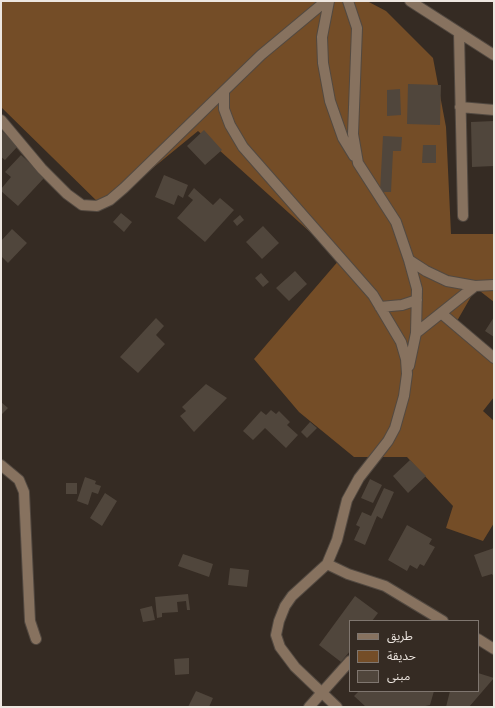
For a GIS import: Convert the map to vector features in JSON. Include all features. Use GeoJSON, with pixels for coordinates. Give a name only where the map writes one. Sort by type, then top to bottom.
{"type":"FeatureCollection","features":[{"type":"Feature","properties":{"kind":"street"},"geometry":{"type":"LineString","coordinates":[[1,120],[42,170],[67,194],[82,204],[97,206],[110,200],[124,188],[261,55],[326,1]]}},
{"type":"Feature","properties":{"kind":"street"},"geometry":{"type":"LineString","coordinates":[[329,1],[322,37],[323,63],[330,101],[343,138],[396,222],[410,260],[417,289],[416,333],[400,415],[395,428],[388,441],[359,478],[347,500],[338,540],[327,564],[292,596],[282,614],[276,635],[280,647],[295,667],[337,707]]}},
{"type":"Feature","properties":{"kind":"street"},"geometry":{"type":"LineString","coordinates":[[348,1],[357,28],[353,134],[358,163]]}},
{"type":"Feature","properties":{"kind":"street"},"geometry":{"type":"LineString","coordinates":[[410,1],[494,55]]}},
{"type":"Feature","properties":{"kind":"street"},"geometry":{"type":"LineString","coordinates":[[458,33],[463,216]]}},
{"type":"Feature","properties":{"kind":"street"},"geometry":{"type":"LineString","coordinates":[[224,92],[224,109],[230,125],[244,147],[327,245],[356,275],[380,306],[401,342],[406,359],[407,374]]}},
{"type":"Feature","properties":{"kind":"street"},"geometry":{"type":"LineString","coordinates":[[460,107],[494,110]]}},
{"type":"Feature","properties":{"kind":"street"},"geometry":{"type":"LineString","coordinates":[[410,260],[426,271],[447,281],[475,286],[494,285]]}},
{"type":"Feature","properties":{"kind":"street"},"geometry":{"type":"LineString","coordinates":[[416,333],[475,286]]}},
{"type":"Feature","properties":{"kind":"street"},"geometry":{"type":"LineString","coordinates":[[380,306],[402,305],[417,300]]}},
{"type":"Feature","properties":{"kind":"street"},"geometry":{"type":"LineString","coordinates":[[441,313],[494,358]]}},
{"type":"Feature","properties":{"kind":"street"},"geometry":{"type":"LineString","coordinates":[[1,465],[19,480],[24,492],[30,621],[36,639]]}},
{"type":"Feature","properties":{"kind":"street"},"geometry":{"type":"LineString","coordinates":[[327,564],[348,574],[384,586],[441,620]]}},
{"type":"Feature","properties":{"kind":"street"},"geometry":{"type":"LineString","coordinates":[[309,707],[349,662]]}},
{"type":"Feature","properties":{"kind":"green space"},"geometry":{"type":"Polygon","coordinates":[[[1,1],[367,1],[386,11],[433,58],[446,127],[451,234],[494,234],[494,302],[476,288],[457,321],[494,354],[494,397],[483,411],[494,421],[494,523],[483,541],[446,528],[453,506],[407,457],[354,457],[299,412],[254,359],[340,259],[198,131],[104,208],[1,107],[1,1]]]}},
{"type":"Feature","properties":{"kind":"building"},"geometry":{"type":"Polygon","coordinates":[[[408,84],[441,85],[440,125],[407,124],[408,84]]]}},
{"type":"Feature","properties":{"kind":"building"},"geometry":{"type":"Polygon","coordinates":[[[400,89],[401,115],[387,116],[387,90],[400,89]]]}},
{"type":"Feature","properties":{"kind":"building"},"geometry":{"type":"Polygon","coordinates":[[[494,121],[494,166],[472,167],[471,122],[494,121]]]}},
{"type":"Feature","properties":{"kind":"building"},"geometry":{"type":"Polygon","coordinates":[[[1,130],[18,146],[5,160],[1,157],[1,130]]]}},
{"type":"Feature","properties":{"kind":"building"},"geometry":{"type":"Polygon","coordinates":[[[204,130],[222,150],[205,165],[187,146],[204,130]]]}},
{"type":"Feature","properties":{"kind":"building"},"geometry":{"type":"Polygon","coordinates":[[[383,136],[402,137],[401,151],[393,151],[391,192],[380,192],[383,136]]]}},
{"type":"Feature","properties":{"kind":"building"},"geometry":{"type":"Polygon","coordinates":[[[423,145],[436,145],[436,163],[422,163],[423,145]]]}},
{"type":"Feature","properties":{"kind":"building"},"geometry":{"type":"Polygon","coordinates":[[[21,155],[45,177],[18,206],[1,191],[1,189],[11,177],[5,172],[21,155]]]}},
{"type":"Feature","properties":{"kind":"building"},"geometry":{"type":"Polygon","coordinates":[[[164,175],[188,185],[183,198],[178,195],[174,205],[155,197],[164,175]]]}},
{"type":"Feature","properties":{"kind":"building"},"geometry":{"type":"Polygon","coordinates":[[[194,188],[213,205],[220,198],[234,210],[205,242],[177,218],[193,200],[188,196],[194,188]]]}},
{"type":"Feature","properties":{"kind":"building"},"geometry":{"type":"Polygon","coordinates":[[[121,213],[132,222],[124,232],[113,222],[121,213]]]}},
{"type":"Feature","properties":{"kind":"building"},"geometry":{"type":"Polygon","coordinates":[[[240,215],[244,220],[237,226],[233,221],[240,215]]]}},
{"type":"Feature","properties":{"kind":"building"},"geometry":{"type":"Polygon","coordinates":[[[263,226],[279,243],[262,259],[246,242],[263,226]]]}},
{"type":"Feature","properties":{"kind":"building"},"geometry":{"type":"Polygon","coordinates":[[[12,229],[27,243],[8,263],[1,256],[1,241],[12,229]]]}},
{"type":"Feature","properties":{"kind":"building"},"geometry":{"type":"Polygon","coordinates":[[[295,271],[307,284],[289,301],[276,288],[295,271]]]}},
{"type":"Feature","properties":{"kind":"building"},"geometry":{"type":"Polygon","coordinates":[[[261,273],[269,282],[263,287],[255,278],[261,273]]]}},
{"type":"Feature","properties":{"kind":"building"},"geometry":{"type":"Polygon","coordinates":[[[494,317],[494,337],[485,331],[494,317]]]}},
{"type":"Feature","properties":{"kind":"building"},"geometry":{"type":"Polygon","coordinates":[[[156,318],[164,326],[156,335],[165,344],[138,373],[120,357],[156,318]]]}},
{"type":"Feature","properties":{"kind":"building"},"geometry":{"type":"Polygon","coordinates":[[[206,384],[227,398],[194,432],[180,416],[186,411],[182,407],[206,384]]]}},
{"type":"Feature","properties":{"kind":"building"},"geometry":{"type":"Polygon","coordinates":[[[1,402],[8,408],[2,414],[1,413],[1,402]]]}},
{"type":"Feature","properties":{"kind":"building"},"geometry":{"type":"Polygon","coordinates":[[[271,410],[276,414],[279,411],[290,422],[287,425],[298,435],[286,448],[265,428],[253,440],[243,431],[261,411],[266,415],[271,410]]]}},
{"type":"Feature","properties":{"kind":"building"},"geometry":{"type":"Polygon","coordinates":[[[310,422],[317,428],[307,438],[301,432],[310,422]]]}},
{"type":"Feature","properties":{"kind":"building"},"geometry":{"type":"Polygon","coordinates":[[[410,460],[426,476],[408,493],[393,476],[410,460]]]}},
{"type":"Feature","properties":{"kind":"building"},"geometry":{"type":"Polygon","coordinates":[[[85,477],[96,481],[95,484],[101,486],[98,494],[92,492],[88,505],[77,501],[85,477]]]}},
{"type":"Feature","properties":{"kind":"building"},"geometry":{"type":"Polygon","coordinates":[[[370,479],[382,485],[373,503],[361,498],[370,479]]]}},
{"type":"Feature","properties":{"kind":"building"},"geometry":{"type":"Polygon","coordinates":[[[66,483],[77,483],[77,494],[66,494],[66,483]]]}},
{"type":"Feature","properties":{"kind":"building"},"geometry":{"type":"Polygon","coordinates":[[[384,488],[394,492],[382,519],[377,516],[365,545],[354,540],[360,527],[356,525],[362,512],[371,516],[384,488]]]}},
{"type":"Feature","properties":{"kind":"building"},"geometry":{"type":"Polygon","coordinates":[[[105,493],[117,501],[102,526],[90,518],[105,493]]]}},
{"type":"Feature","properties":{"kind":"building"},"geometry":{"type":"Polygon","coordinates":[[[407,525],[432,539],[429,544],[435,547],[424,566],[420,564],[417,569],[410,565],[407,571],[388,560],[407,525]]]}},
{"type":"Feature","properties":{"kind":"building"},"geometry":{"type":"Polygon","coordinates":[[[494,548],[494,577],[492,574],[482,577],[474,555],[494,548]]]}},
{"type":"Feature","properties":{"kind":"building"},"geometry":{"type":"Polygon","coordinates":[[[183,554],[213,564],[209,577],[178,566],[183,554]]]}},
{"type":"Feature","properties":{"kind":"building"},"geometry":{"type":"Polygon","coordinates":[[[230,568],[249,570],[247,587],[228,585],[230,568]]]}},
{"type":"Feature","properties":{"kind":"building"},"geometry":{"type":"Polygon","coordinates":[[[188,594],[190,610],[187,610],[186,601],[177,602],[178,612],[162,613],[162,617],[157,618],[155,597],[188,594]]]}},
{"type":"Feature","properties":{"kind":"building"},"geometry":{"type":"Polygon","coordinates":[[[355,596],[378,613],[373,620],[349,620],[349,652],[341,662],[319,645],[355,596]]]}},
{"type":"Feature","properties":{"kind":"building"},"geometry":{"type":"Polygon","coordinates":[[[152,606],[155,620],[143,622],[140,609],[152,606]]]}},
{"type":"Feature","properties":{"kind":"building"},"geometry":{"type":"Polygon","coordinates":[[[189,658],[189,674],[175,675],[174,659],[189,658]]]}},
{"type":"Feature","properties":{"kind":"building"},"geometry":{"type":"Polygon","coordinates":[[[479,673],[494,678],[469,707],[446,707],[450,692],[479,692],[479,673]]]}},
{"type":"Feature","properties":{"kind":"building"},"geometry":{"type":"Polygon","coordinates":[[[196,691],[213,698],[209,707],[188,707],[196,691]]]}},
{"type":"Feature","properties":{"kind":"building"},"geometry":{"type":"Polygon","coordinates":[[[358,692],[434,692],[430,705],[421,707],[366,707],[354,696],[358,692]]]}}]}
